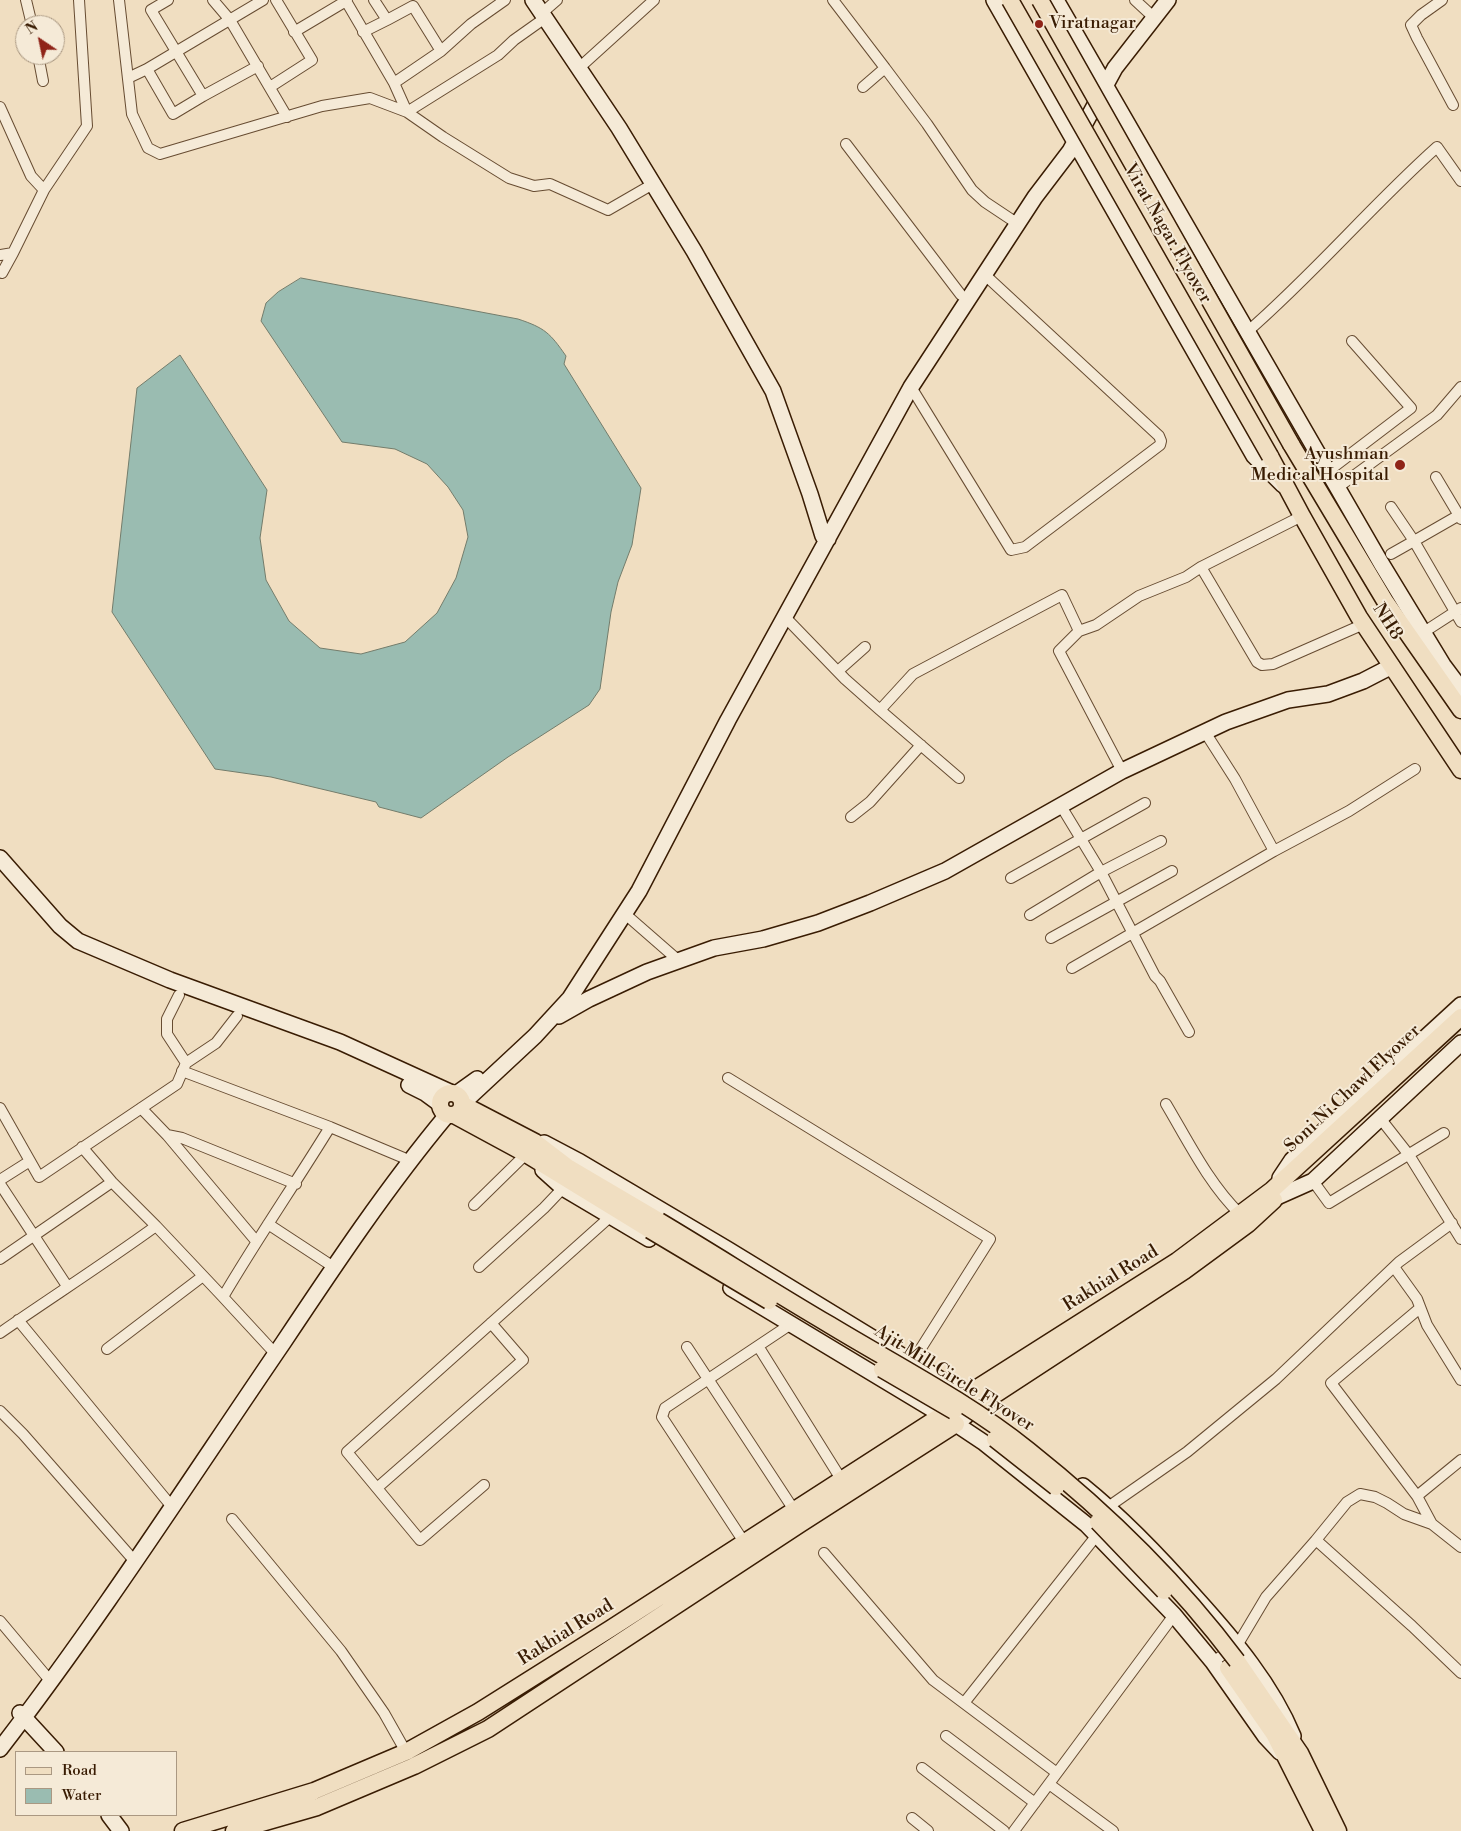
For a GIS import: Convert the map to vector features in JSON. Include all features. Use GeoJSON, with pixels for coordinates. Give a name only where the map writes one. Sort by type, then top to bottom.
{"type":"FeatureCollection","features":[{"type":"Feature","properties":{"kind":"main road","name":"Virat Nagar Flyover"},"geometry":{"type":"LineString","coordinates":[[1010,0],[1288,490]]}},
{"type":"Feature","properties":{"kind":"main road","name":"Virat Nagar Flyover"},"geometry":{"type":"LineString","coordinates":[[1040,0],[1302,463]]}},
{"type":"Feature","properties":{"kind":"main road","name":"NH8"},"geometry":{"type":"LineString","coordinates":[[1302,463],[1385,602],[1461,710]]}},
{"type":"Feature","properties":{"kind":"main road","name":"NH8"},"geometry":{"type":"LineString","coordinates":[[1288,490],[1364,624],[1461,770]]}},
{"type":"Feature","properties":{"kind":"main road","name":"Soni Ni Chawl Flyover"},"geometry":{"type":"LineString","coordinates":[[1305,1174],[1461,1016]]}},
{"type":"Feature","properties":{"kind":"main road","name":"Soni Ni Chawl Flyover"},"geometry":{"type":"LineString","coordinates":[[1275,1193],[1305,1174],[1461,1031]]}},
{"type":"Feature","properties":{"kind":"main road","name":"Ajit Mill Circle Flyover"},"geometry":{"type":"LineString","coordinates":[[450,1105],[531,1148],[995,1438],[1104,1528],[1192,1622],[1226,1663],[1274,1734],[1294,1757]]}},
{"type":"Feature","properties":{"kind":"main road","name":"Rakhial Road"},"geometry":{"type":"LineString","coordinates":[[966,1395],[1176,1261],[1240,1214],[1275,1193]]}},
{"type":"Feature","properties":{"kind":"main road","name":"Rakhial Road"},"geometry":{"type":"LineString","coordinates":[[980,1405],[1184,1271],[1248,1224],[1275,1193]]}},
{"type":"Feature","properties":{"kind":"main road","name":"Rakhial Road"},"geometry":{"type":"LineString","coordinates":[[183,1831],[314,1791],[406,1752],[478,1712],[942,1415]]}},
{"type":"Feature","properties":{"kind":"main road","name":"Rakhial Road"},"geometry":{"type":"LineString","coordinates":[[234,1831],[317,1807],[405,1770],[488,1729],[956,1424]]}},
{"type":"Feature","properties":{"kind":"main road"},"geometry":{"type":"LineString","coordinates":[[1294,1757],[1323,1831]]}},
{"type":"Feature","properties":{"kind":"main road"},"geometry":{"type":"LineString","coordinates":[[1294,1757],[1338,1831]]}},
{"type":"Feature","properties":{"kind":"street"},"geometry":{"type":"LineString","coordinates":[[26,0],[30,15]]}},
{"type":"Feature","properties":{"kind":"street"},"geometry":{"type":"LineString","coordinates":[[1,273],[13,254],[44,190],[87,126],[79,0]]}},
{"type":"Feature","properties":{"kind":"street"},"geometry":{"type":"LineString","coordinates":[[119,0],[132,114],[148,148],[160,154],[322,106],[370,98],[407,112],[509,178],[534,186],[550,184],[608,210],[653,184]]}},
{"type":"Feature","properties":{"kind":"street"},"geometry":{"type":"LineString","coordinates":[[168,0],[152,10],[203,96]]}},
{"type":"Feature","properties":{"kind":"street"},"geometry":{"type":"LineString","coordinates":[[213,0],[230,20],[287,117]]}},
{"type":"Feature","properties":{"kind":"street"},"geometry":{"type":"LineString","coordinates":[[128,78],[177,52],[263,0]]}},
{"type":"Feature","properties":{"kind":"street"},"geometry":{"type":"LineString","coordinates":[[270,86],[312,60],[276,0]]}},
{"type":"Feature","properties":{"kind":"street"},"geometry":{"type":"LineString","coordinates":[[294,32],[346,0],[394,83],[407,112]]}},
{"type":"Feature","properties":{"kind":"street"},"geometry":{"type":"LineString","coordinates":[[374,0],[387,20]]}},
{"type":"Feature","properties":{"kind":"street"},"geometry":{"type":"LineString","coordinates":[[394,83],[441,51],[471,24],[506,0]]}},
{"type":"Feature","properties":{"kind":"street"},"geometry":{"type":"LineString","coordinates":[[533,0],[619,128],[698,259],[773,392],[825,537]]}},
{"type":"Feature","properties":{"kind":"street"},"geometry":{"type":"LineString","coordinates":[[407,112],[498,55],[544,16],[557,0]]}},
{"type":"Feature","properties":{"kind":"street"},"geometry":{"type":"LineString","coordinates":[[579,68],[654,0]]}},
{"type":"Feature","properties":{"kind":"street"},"geometry":{"type":"LineString","coordinates":[[833,0],[927,124],[972,190],[985,202],[1012,220]]}},
{"type":"Feature","properties":{"kind":"street"},"geometry":{"type":"LineString","coordinates":[[994,0],[1254,456],[1288,490]]}},
{"type":"Feature","properties":{"kind":"street"},"geometry":{"type":"LineString","coordinates":[[1056,0],[1336,488],[1443,664],[1461,689]]}},
{"type":"Feature","properties":{"kind":"street"},"geometry":{"type":"LineString","coordinates":[[1135,0],[1149,13]]}},
{"type":"Feature","properties":{"kind":"street"},"geometry":{"type":"LineString","coordinates":[[546,1021],[633,888],[723,718],[911,387],[1073,140],[1103,82],[1109,63],[1159,0]]}},
{"type":"Feature","properties":{"kind":"street"},"geometry":{"type":"LineString","coordinates":[[1103,82],[1168,0]]}},
{"type":"Feature","properties":{"kind":"street"},"geometry":{"type":"LineString","coordinates":[[1442,0],[1421,15],[1411,25],[1416,38],[1453,105]]}},
{"type":"Feature","properties":{"kind":"street"},"geometry":{"type":"LineString","coordinates":[[364,32],[413,6],[441,51]]}},
{"type":"Feature","properties":{"kind":"street"},"geometry":{"type":"LineString","coordinates":[[40,65],[43,80]]}},
{"type":"Feature","properties":{"kind":"street"},"geometry":{"type":"LineString","coordinates":[[147,69],[173,114],[258,66]]}},
{"type":"Feature","properties":{"kind":"street"},"geometry":{"type":"LineString","coordinates":[[863,87],[885,68]]}},
{"type":"Feature","properties":{"kind":"street"},"geometry":{"type":"LineString","coordinates":[[0,107],[31,176],[44,190]]}},
{"type":"Feature","properties":{"kind":"street"},"geometry":{"type":"LineString","coordinates":[[0,1749],[47,1676],[75,1639],[329,1264],[404,1158],[450,1105],[570,998],[638,891],[785,617],[905,384],[961,295],[1012,220],[1073,140]]}},
{"type":"Feature","properties":{"kind":"street"},"geometry":{"type":"LineString","coordinates":[[846,144],[961,295]]}},
{"type":"Feature","properties":{"kind":"street"},"geometry":{"type":"LineString","coordinates":[[1247,332],[1284,299],[1411,170],[1437,147],[1461,181]]}},
{"type":"Feature","properties":{"kind":"street"},"geometry":{"type":"LineString","coordinates":[[0,255],[13,254]]}},
{"type":"Feature","properties":{"kind":"street"},"geometry":{"type":"LineString","coordinates":[[911,387],[1011,550],[1025,547],[1160,445],[1159,436],[984,274]]}},
{"type":"Feature","properties":{"kind":"street"},"geometry":{"type":"LineString","coordinates":[[1327,472],[1412,408],[1352,341]]}},
{"type":"Feature","properties":{"kind":"street"},"geometry":{"type":"LineString","coordinates":[[1336,488],[1437,415],[1461,387]]}},
{"type":"Feature","properties":{"kind":"street"},"geometry":{"type":"LineString","coordinates":[[1302,463],[1317,454]]}},
{"type":"Feature","properties":{"kind":"street"},"geometry":{"type":"LineString","coordinates":[[1391,554],[1460,516],[1436,477]]}},
{"type":"Feature","properties":{"kind":"street"},"geometry":{"type":"LineString","coordinates":[[1391,507],[1458,610],[1461,622]]}},
{"type":"Feature","properties":{"kind":"street"},"geometry":{"type":"LineString","coordinates":[[1122,771],[1059,651],[1079,630],[1096,625],[1139,596],[1186,576],[1302,516]]}},
{"type":"Feature","properties":{"kind":"street"},"geometry":{"type":"LineString","coordinates":[[1201,567],[1257,662],[1262,665],[1273,664],[1364,624]]}},
{"type":"Feature","properties":{"kind":"street"},"geometry":{"type":"LineString","coordinates":[[880,710],[914,674],[1062,595],[1079,630]]}},
{"type":"Feature","properties":{"kind":"street"},"geometry":{"type":"LineString","coordinates":[[1424,632],[1458,610]]}},
{"type":"Feature","properties":{"kind":"street"},"geometry":{"type":"LineString","coordinates":[[785,617],[838,671],[880,710],[959,778]]}},
{"type":"Feature","properties":{"kind":"street"},"geometry":{"type":"LineString","coordinates":[[838,671],[865,647]]}},
{"type":"Feature","properties":{"kind":"street"},"geometry":{"type":"LineString","coordinates":[[546,1021],[638,976],[714,948],[763,939],[818,923],[945,871],[1122,771],[1226,722],[1288,700],[1328,694],[1363,681],[1392,666]]}},
{"type":"Feature","properties":{"kind":"street"},"geometry":{"type":"LineString","coordinates":[[1205,732],[1235,779],[1274,851]]}},
{"type":"Feature","properties":{"kind":"street"},"geometry":{"type":"LineString","coordinates":[[851,817],[870,802],[921,745]]}},
{"type":"Feature","properties":{"kind":"street"},"geometry":{"type":"LineString","coordinates":[[1072,968],[1274,851],[1348,812],[1415,769]]}},
{"type":"Feature","properties":{"kind":"street"},"geometry":{"type":"LineString","coordinates":[[1011,878],[1145,804]]}},
{"type":"Feature","properties":{"kind":"street"},"geometry":{"type":"LineString","coordinates":[[1061,806],[1101,872],[1155,976],[1160,981],[1189,1032]]}},
{"type":"Feature","properties":{"kind":"street"},"geometry":{"type":"LineString","coordinates":[[1030,915],[1101,872],[1161,841]]}},
{"type":"Feature","properties":{"kind":"street"},"geometry":{"type":"LineString","coordinates":[[0,858],[60,926],[78,941],[170,980],[340,1042],[450,1105]]}},
{"type":"Feature","properties":{"kind":"street"},"geometry":{"type":"LineString","coordinates":[[1051,938],[1172,871]]}},
{"type":"Feature","properties":{"kind":"street"},"geometry":{"type":"LineString","coordinates":[[0,873],[52,933],[73,950],[179,994],[336,1052],[388,1074],[450,1105]]}},
{"type":"Feature","properties":{"kind":"street"},"geometry":{"type":"LineString","coordinates":[[624,913],[679,961]]}},
{"type":"Feature","properties":{"kind":"street"},"geometry":{"type":"LineString","coordinates":[[179,994],[167,1019],[167,1034],[184,1067],[404,1158]]}},
{"type":"Feature","properties":{"kind":"street"},"geometry":{"type":"LineString","coordinates":[[1275,1193],[1292,1160],[1461,1005]]}},
{"type":"Feature","properties":{"kind":"street"},"geometry":{"type":"LineString","coordinates":[[0,1108],[39,1176],[177,1084],[184,1067],[216,1043],[237,1016]]}},
{"type":"Feature","properties":{"kind":"street"},"geometry":{"type":"LineString","coordinates":[[1444,1133],[1329,1203],[1305,1174],[1380,1118],[1461,1043]]}},
{"type":"Feature","properties":{"kind":"street"},"geometry":{"type":"LineString","coordinates":[[728,1078],[990,1239],[913,1361]]}},
{"type":"Feature","properties":{"kind":"street"},"geometry":{"type":"LineString","coordinates":[[1166,1104],[1207,1172],[1228,1202],[1240,1214]]}},
{"type":"Feature","properties":{"kind":"street"},"geometry":{"type":"LineString","coordinates":[[0,1737],[23,1714],[80,1642],[310,1302],[450,1105]]}},
{"type":"Feature","properties":{"kind":"street"},"geometry":{"type":"LineString","coordinates":[[140,1108],[167,1135],[256,1241]]}},
{"type":"Feature","properties":{"kind":"street"},"geometry":{"type":"LineString","coordinates":[[1380,1118],[1409,1155],[1461,1239]]}},
{"type":"Feature","properties":{"kind":"street"},"geometry":{"type":"LineString","coordinates":[[223,1297],[256,1241],[296,1184],[330,1126]]}},
{"type":"Feature","properties":{"kind":"street"},"geometry":{"type":"LineString","coordinates":[[167,1135],[182,1138],[296,1184]]}},
{"type":"Feature","properties":{"kind":"street"},"geometry":{"type":"LineString","coordinates":[[474,1205],[531,1148],[546,1144],[580,1162],[913,1361],[966,1395],[1108,1506],[1175,1573],[1238,1644],[1285,1716],[1294,1757]]}},
{"type":"Feature","properties":{"kind":"street"},"geometry":{"type":"LineString","coordinates":[[82,1147],[112,1182],[156,1226],[271,1349]]}},
{"type":"Feature","properties":{"kind":"street"},"geometry":{"type":"LineString","coordinates":[[531,1148],[563,1188],[942,1415],[991,1448],[1087,1525],[1174,1615],[1226,1663],[1266,1597],[1347,1502],[1360,1494],[1374,1497],[1404,1514],[1432,1524],[1461,1547]]}},
{"type":"Feature","properties":{"kind":"street"},"geometry":{"type":"LineString","coordinates":[[30,1161],[0,1182],[67,1286]]}},
{"type":"Feature","properties":{"kind":"street"},"geometry":{"type":"LineString","coordinates":[[0,1259],[112,1182]]}},
{"type":"Feature","properties":{"kind":"street"},"geometry":{"type":"LineString","coordinates":[[479,1267],[544,1208],[563,1188]]}},
{"type":"Feature","properties":{"kind":"street"},"geometry":{"type":"LineString","coordinates":[[484,1485],[420,1540],[347,1452],[611,1216]]}},
{"type":"Feature","properties":{"kind":"street"},"geometry":{"type":"LineString","coordinates":[[1108,1506],[1187,1452],[1276,1379],[1394,1267],[1452,1223]]}},
{"type":"Feature","properties":{"kind":"street"},"geometry":{"type":"LineString","coordinates":[[268,1224],[329,1264]]}},
{"type":"Feature","properties":{"kind":"street"},"geometry":{"type":"LineString","coordinates":[[0,1333],[67,1286],[101,1266],[156,1226]]}},
{"type":"Feature","properties":{"kind":"street"},"geometry":{"type":"LineString","coordinates":[[1394,1267],[1417,1299],[1427,1325],[1461,1380]]}},
{"type":"Feature","properties":{"kind":"street"},"geometry":{"type":"LineString","coordinates":[[107,1349],[203,1276]]}},
{"type":"Feature","properties":{"kind":"street"},"geometry":{"type":"LineString","coordinates":[[1420,1308],[1331,1383],[1417,1496],[1432,1524]]}},
{"type":"Feature","properties":{"kind":"street"},"geometry":{"type":"LineString","coordinates":[[18,1320],[168,1502]]}},
{"type":"Feature","properties":{"kind":"street"},"geometry":{"type":"LineString","coordinates":[[377,1488],[523,1360],[491,1323]]}},
{"type":"Feature","properties":{"kind":"street"},"geometry":{"type":"LineString","coordinates":[[744,1542],[662,1417],[665,1408],[791,1324]]}},
{"type":"Feature","properties":{"kind":"street"},"geometry":{"type":"LineString","coordinates":[[758,1346],[841,1479]]}},
{"type":"Feature","properties":{"kind":"street"},"geometry":{"type":"LineString","coordinates":[[687,1348],[794,1510]]}},
{"type":"Feature","properties":{"kind":"street"},"geometry":{"type":"LineString","coordinates":[[942,1415],[966,1395]]}},
{"type":"Feature","properties":{"kind":"street"},"geometry":{"type":"LineString","coordinates":[[956,1424],[980,1405]]}},
{"type":"Feature","properties":{"kind":"street"},"geometry":{"type":"LineString","coordinates":[[0,1411],[23,1434],[131,1557]]}},
{"type":"Feature","properties":{"kind":"street"},"geometry":{"type":"LineString","coordinates":[[1417,1496],[1461,1460]]}},
{"type":"Feature","properties":{"kind":"street"},"geometry":{"type":"LineString","coordinates":[[232,1519],[341,1652],[384,1713],[406,1752]]}},
{"type":"Feature","properties":{"kind":"street"},"geometry":{"type":"LineString","coordinates":[[964,1703],[1097,1535]]}},
{"type":"Feature","properties":{"kind":"street"},"geometry":{"type":"LineString","coordinates":[[1316,1540],[1412,1626],[1461,1673]]}},
{"type":"Feature","properties":{"kind":"street"},"geometry":{"type":"LineString","coordinates":[[824,1553],[933,1680],[1057,1773]]}},
{"type":"Feature","properties":{"kind":"street"},"geometry":{"type":"LineString","coordinates":[[1014,1831],[1174,1615]]}},
{"type":"Feature","properties":{"kind":"street"},"geometry":{"type":"LineString","coordinates":[[0,1621],[47,1676]]}},
{"type":"Feature","properties":{"kind":"street"},"geometry":{"type":"LineString","coordinates":[[23,1714],[55,1751]]}},
{"type":"Feature","properties":{"kind":"street"},"geometry":{"type":"LineString","coordinates":[[946,1736],[1035,1803]]}},
{"type":"Feature","properties":{"kind":"street"},"geometry":{"type":"LineString","coordinates":[[922,1768],[1004,1831]]}},
{"type":"Feature","properties":{"kind":"street"},"geometry":{"type":"LineString","coordinates":[[1049,1784],[1113,1831]]}},
{"type":"Feature","properties":{"kind":"street"},"geometry":{"type":"LineString","coordinates":[[110,1816],[121,1831]]}},
{"type":"Feature","properties":{"kind":"street"},"geometry":{"type":"LineString","coordinates":[[912,1818],[928,1831]]}},
{"type":"Feature","properties":{"kind":"water"},"geometry":{"type":"Polygon","coordinates":[[[301,278],[518,319],[535,325],[556,342],[566,356],[564,364],[641,488],[632,545],[618,582],[611,612],[600,689],[589,705],[508,757],[421,818],[379,807],[376,802],[271,777],[215,769],[112,612],[137,388],[180,355],[267,490],[260,538],[266,580],[289,621],[320,648],[361,654],[405,642],[437,613],[456,578],[468,537],[463,510],[448,487],[427,464],[395,449],[342,442],[261,321],[266,303],[278,292],[301,278]]]}},
{"type":"Feature","properties":{"kind":"place","name":"Viratnagar"},"geometry":{"type":"Point","coordinates":[1039,24]}},
{"type":"Feature","properties":{"kind":"place","name":"Ayushman Medical Hospital"},"geometry":{"type":"Point","coordinates":[1400,465]}}]}
